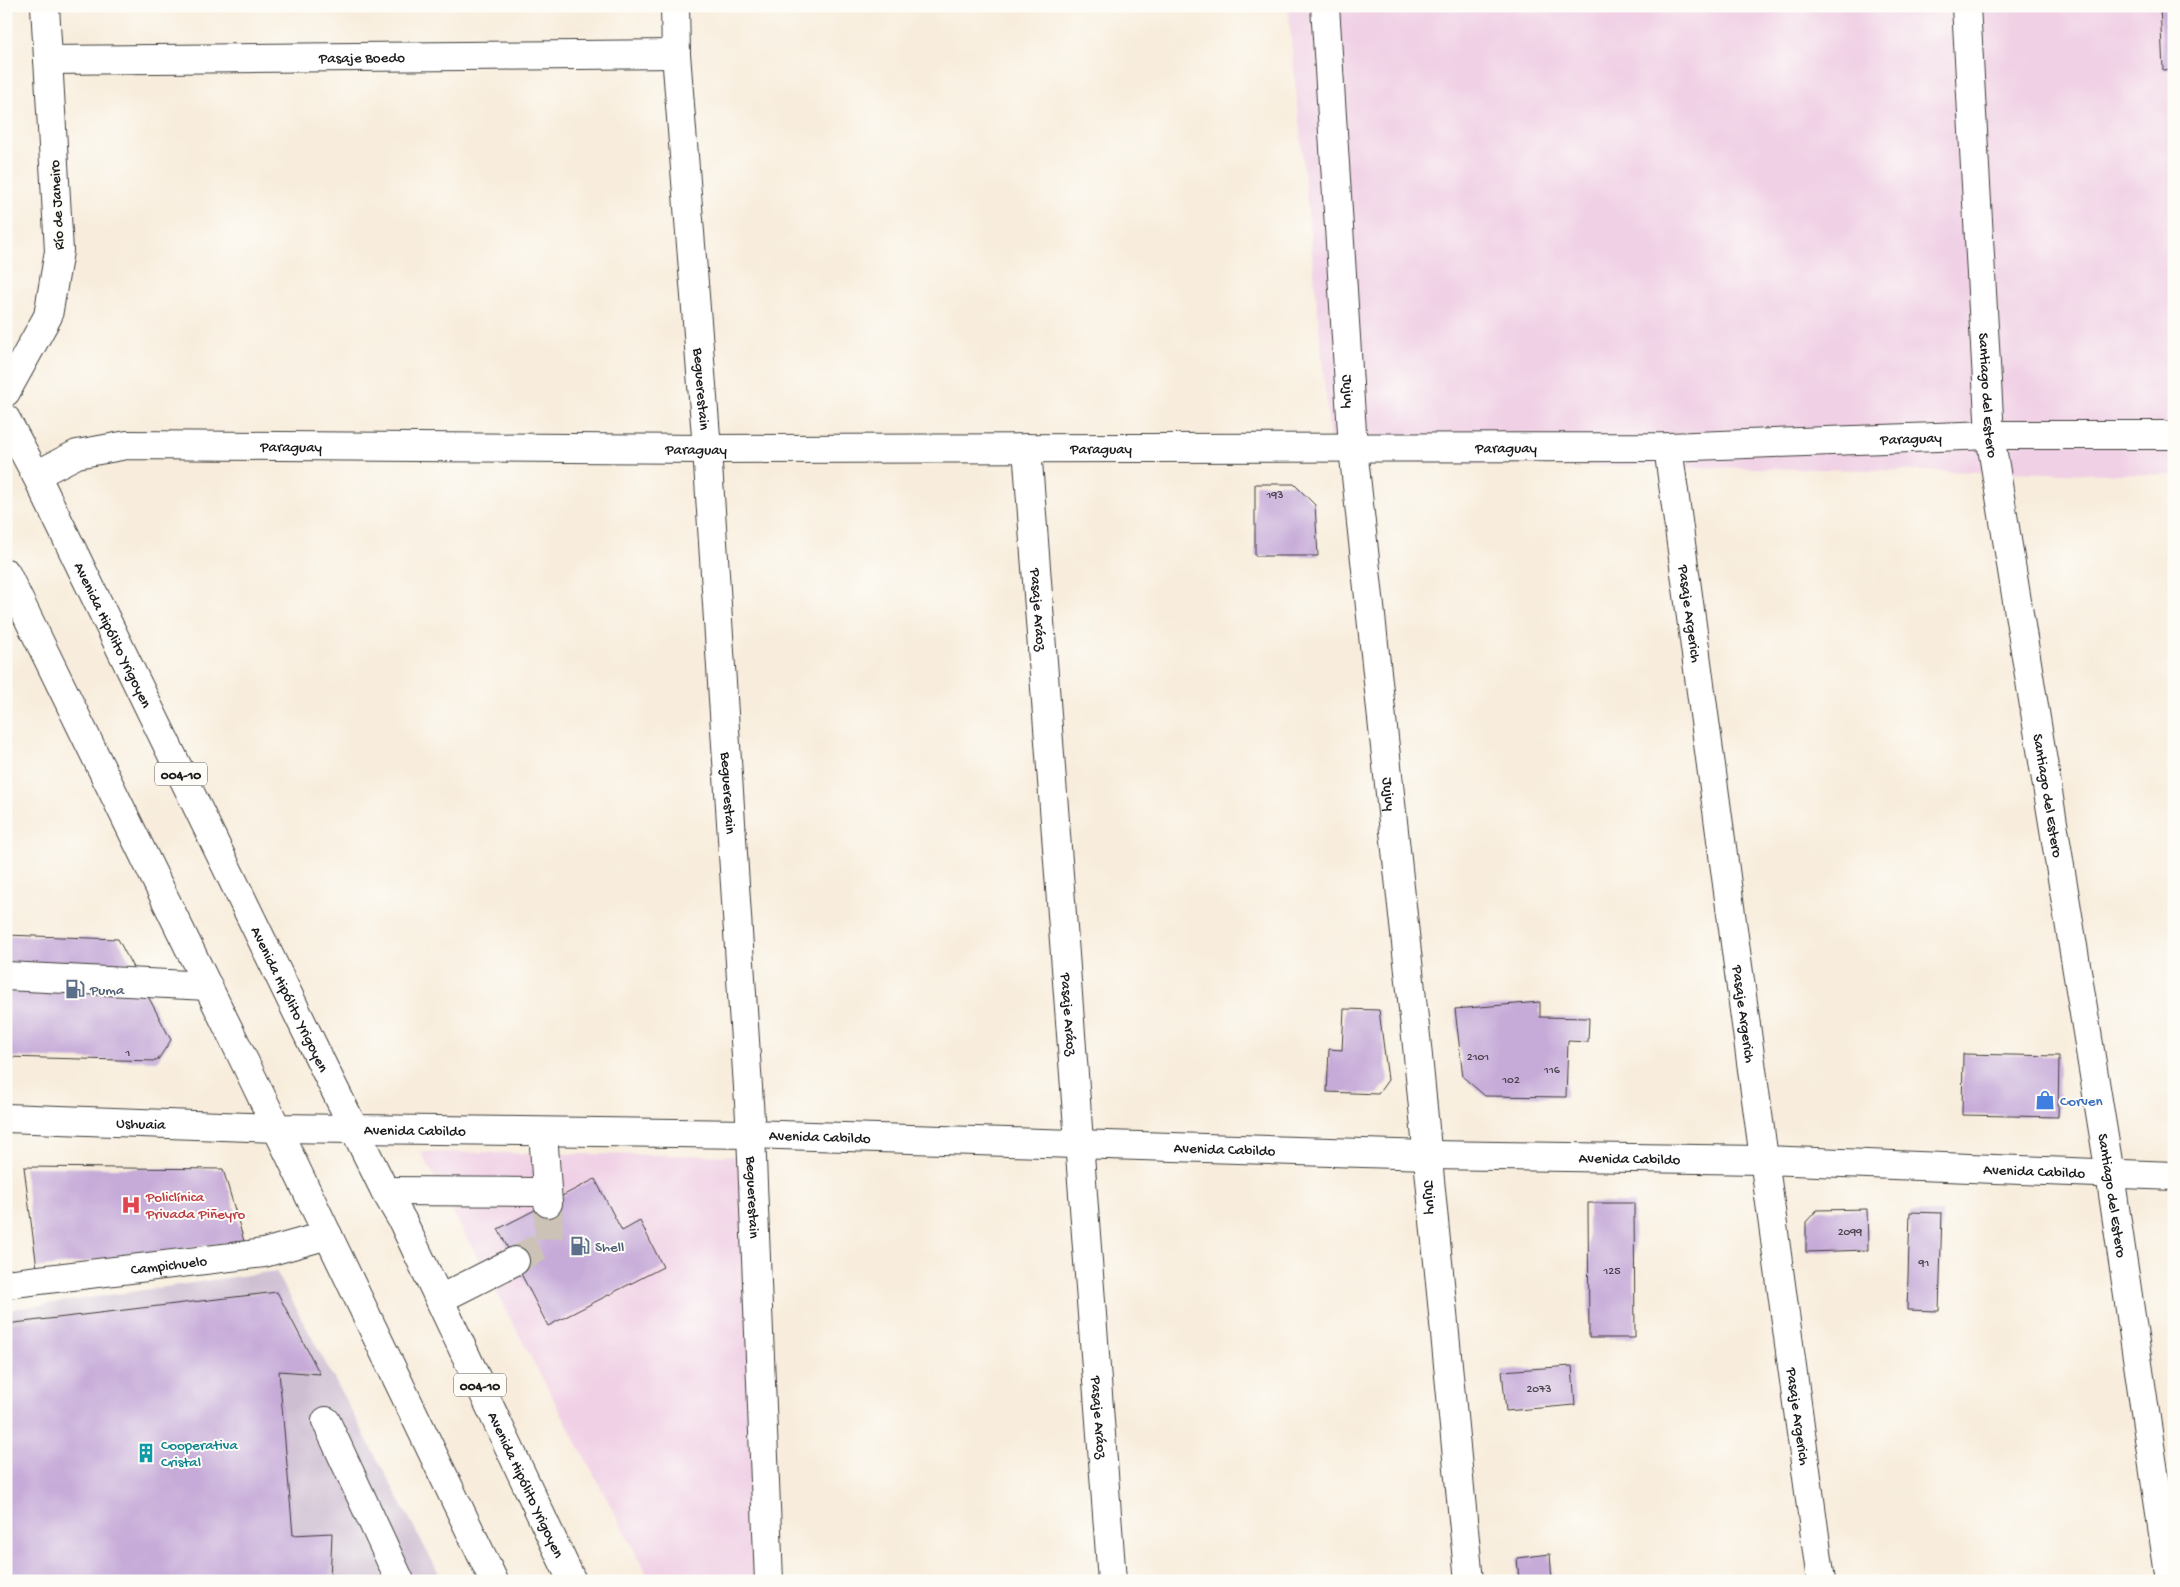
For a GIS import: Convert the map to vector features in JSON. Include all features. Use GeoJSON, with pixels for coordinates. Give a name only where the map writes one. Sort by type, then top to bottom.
{"type":"FeatureCollection","features":[{"type":"Feature","properties":{"kind":"street","name":"Río de Janeiro"},"geometry":{"type":"LineString","coordinates":[[6,392],[48,316],[60,251],[45,6]]}},
{"type":"Feature","properties":{"kind":"street","name":"Beguerestain"},"geometry":{"type":"LineString","coordinates":[[675,6],[676,54],[707,449],[751,1134],[769,1581]]}},
{"type":"Feature","properties":{"kind":"street","name":"Jujuy"},"geometry":{"type":"LineString","coordinates":[[1325,6],[1353,448],[1429,1155],[1469,1581]]}},
{"type":"Feature","properties":{"kind":"street","name":"Santiago del Estero"},"geometry":{"type":"LineString","coordinates":[[1966,6],[1990,435],[2110,1174],[2170,1581]]}},
{"type":"Feature","properties":{"kind":"street","name":"Pasaje Boedo"},"geometry":{"type":"LineString","coordinates":[[48,60],[676,54]]}},
{"type":"Feature","properties":{"kind":"street","name":"Avenida Hipólito Yrigoyen"},"geometry":{"type":"LineString","coordinates":[[6,419],[36,475],[384,1190],[402,1220],[572,1581]]}},
{"type":"Feature","properties":{"kind":"street","name":"Paraguay"},"geometry":{"type":"LineString","coordinates":[[36,475],[77,454],[127,445],[707,449],[1668,447],[1990,435],[2174,435]]}},
{"type":"Feature","properties":{"kind":"street","name":"Pasaje Argerich"},"geometry":{"type":"LineString","coordinates":[[1668,447],[1820,1581]]}},
{"type":"Feature","properties":{"kind":"street","name":"Pasaje Aráoz"},"geometry":{"type":"LineString","coordinates":[[1027,448],[1112,1581]]}},
{"type":"Feature","properties":{"kind":"street"},"geometry":{"type":"LineString","coordinates":[[6,573],[208,986],[494,1581]]}},
{"type":"Feature","properties":{"kind":"street"},"geometry":{"type":"LineString","coordinates":[[6,976],[208,986]]}},
{"type":"Feature","properties":{"kind":"street","name":"Ushuaia"},"geometry":{"type":"LineString","coordinates":[[6,1118],[276,1128]]}},
{"type":"Feature","properties":{"kind":"street","name":"Avenida Cabildo"},"geometry":{"type":"LineString","coordinates":[[276,1128],[751,1134],[1429,1155],[1763,1160],[2174,1176]]}},
{"type":"Feature","properties":{"kind":"street"},"geometry":{"type":"LineString","coordinates":[[384,1190],[547,1198],[543,1132]]}},
{"type":"Feature","properties":{"kind":"street","name":"Campichuelo"},"geometry":{"type":"LineString","coordinates":[[6,1284],[264,1253],[328,1235]]}},
{"type":"Feature","properties":{"kind":"street"},"geometry":{"type":"LineString","coordinates":[[440,1299],[515,1261]]}},
{"type":"Feature","properties":{"kind":"street"},"geometry":{"type":"LineString","coordinates":[[326,1421],[400,1581]]}},
{"type":"Feature","properties":{"kind":"shaded area"},"geometry":{"type":"Polygon","coordinates":[[[1288,6],[2174,6],[2174,475],[1332,461],[1288,6]]]}},
{"type":"Feature","properties":{"kind":"shaded area"},"geometry":{"type":"Polygon","coordinates":[[[421,1152],[745,1156],[758,1581],[651,1581],[421,1152]]]}},
{"type":"Feature","properties":{"kind":"shaded area","name":"Cooperativa Cristal"},"geometry":{"type":"Polygon","coordinates":[[[276,1271],[443,1581],[6,1581],[6,1310],[276,1271]]]}},
{"type":"Feature","properties":{"kind":"building"},"geometry":{"type":"Polygon","coordinates":[[[2160,6],[2174,6],[2174,69],[2163,70],[2160,6]]]}},
{"type":"Feature","properties":{"kind":"building"},"geometry":{"type":"Polygon","coordinates":[[[1255,484],[1294,484],[1315,505],[1318,556],[1255,556],[1255,484]]]}},
{"type":"Feature","properties":{"kind":"building","name":"Puma"},"geometry":{"type":"Polygon","coordinates":[[[6,935],[118,939],[171,1040],[157,1061],[6,1057],[6,935]]]}},
{"type":"Feature","properties":{"kind":"building"},"geometry":{"type":"Polygon","coordinates":[[[1540,1002],[1540,1017],[1589,1018],[1588,1042],[1568,1041],[1566,1097],[1485,1096],[1463,1077],[1455,1009],[1540,1002]]]}},
{"type":"Feature","properties":{"kind":"building"},"geometry":{"type":"Polygon","coordinates":[[[1344,1009],[1379,1010],[1388,1080],[1378,1094],[1327,1092],[1329,1049],[1342,1050],[1344,1009]]]}},
{"type":"Feature","properties":{"kind":"building"},"geometry":{"type":"Polygon","coordinates":[[[1963,1054],[2059,1056],[2058,1117],[1962,1115],[1963,1054]]]}},
{"type":"Feature","properties":{"kind":"building","name":"Policlínica Privada Piñeyro"},"geometry":{"type":"Polygon","coordinates":[[[24,1167],[223,1169],[244,1241],[37,1268],[24,1167]]]}},
{"type":"Feature","properties":{"kind":"building","name":"Shell"},"geometry":{"type":"Polygon","coordinates":[[[595,1179],[622,1231],[640,1221],[663,1267],[548,1326],[498,1229],[595,1179]]]}},
{"type":"Feature","properties":{"kind":"building"},"geometry":{"type":"Polygon","coordinates":[[[1588,1203],[1634,1203],[1635,1338],[1589,1338],[1588,1203]]]}},
{"type":"Feature","properties":{"kind":"building"},"geometry":{"type":"Polygon","coordinates":[[[1867,1209],[1868,1250],[1806,1252],[1806,1222],[1817,1210],[1867,1209]]]}},
{"type":"Feature","properties":{"kind":"building"},"geometry":{"type":"Polygon","coordinates":[[[1910,1212],[1942,1213],[1939,1311],[1907,1310],[1910,1212]]]}},
{"type":"Feature","properties":{"kind":"building","name":"Cooperativa Cristal"},"geometry":{"type":"Polygon","coordinates":[[[277,1292],[320,1374],[279,1371],[293,1535],[332,1533],[330,1581],[6,1581],[6,1324],[277,1292]]]}},
{"type":"Feature","properties":{"kind":"building"},"geometry":{"type":"Polygon","coordinates":[[[1572,1366],[1575,1405],[1506,1411],[1502,1371],[1572,1366]]]}},
{"type":"Feature","properties":{"kind":"building"},"geometry":{"type":"Polygon","coordinates":[[[1550,1554],[1552,1581],[1519,1581],[1517,1558],[1550,1554]]]}},
{"type":"Feature","properties":{"kind":"tunnel"},"geometry":{"type":"LineString","coordinates":[[515,1261],[549,1241],[548,1203]]}},
{"type":"Feature","properties":{"kind":"place","name":"Puma"},"geometry":{"type":"Point","coordinates":[75,989]}},
{"type":"Feature","properties":{"kind":"place","name":"Corven"},"geometry":{"type":"Point","coordinates":[2045,1100]}},
{"type":"Feature","properties":{"kind":"place","name":"Policlínica Privada Piñeyro"},"geometry":{"type":"Point","coordinates":[131,1205]}},
{"type":"Feature","properties":{"kind":"place","name":"Shell"},"geometry":{"type":"Point","coordinates":[580,1246]}},
{"type":"Feature","properties":{"kind":"place","name":"Cooperativa Cristal"},"geometry":{"type":"Point","coordinates":[146,1453]}}]}
